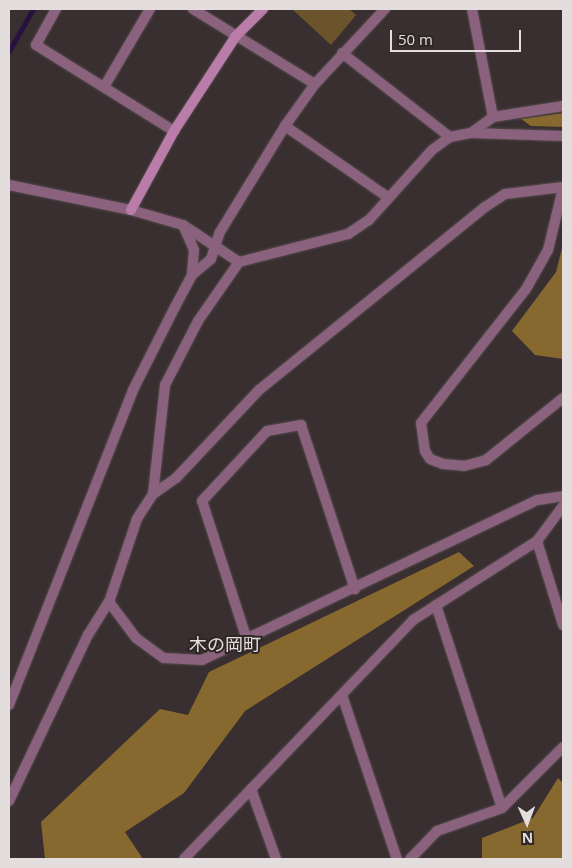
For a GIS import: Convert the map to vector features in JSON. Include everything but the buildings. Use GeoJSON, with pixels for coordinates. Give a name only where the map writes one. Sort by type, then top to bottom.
{"type":"FeatureCollection","features":[{"type":"Feature","properties":{"kind":"street"},"geometry":{"type":"LineString","coordinates":[[56,9],[36,45],[174,131]]}},
{"type":"Feature","properties":{"kind":"street"},"geometry":{"type":"LineString","coordinates":[[104,87],[150,9]]}},
{"type":"Feature","properties":{"kind":"street"},"geometry":{"type":"LineString","coordinates":[[193,9],[315,84]]}},
{"type":"Feature","properties":{"kind":"street"},"geometry":{"type":"LineString","coordinates":[[131,210],[174,131],[236,36],[263,9]]}},
{"type":"Feature","properties":{"kind":"street"},"geometry":{"type":"LineString","coordinates":[[192,275],[211,259],[216,249],[220,232],[285,126],[315,84],[385,9]]}},
{"type":"Feature","properties":{"kind":"street"},"geometry":{"type":"LineString","coordinates":[[472,9],[493,117]]}},
{"type":"Feature","properties":{"kind":"street"},"geometry":{"type":"LineString","coordinates":[[342,53],[450,137]]}},
{"type":"Feature","properties":{"kind":"street"},"geometry":{"type":"LineString","coordinates":[[471,133],[493,117],[563,106]]}},
{"type":"Feature","properties":{"kind":"street"},"geometry":{"type":"LineString","coordinates":[[285,126],[389,198]]}},
{"type":"Feature","properties":{"kind":"street"},"geometry":{"type":"LineString","coordinates":[[153,494],[164,385],[198,321],[239,262],[348,234],[369,220],[432,150],[450,137],[471,133],[563,136]]}},
{"type":"Feature","properties":{"kind":"street"},"geometry":{"type":"LineString","coordinates":[[9,185],[131,210],[183,225],[203,235],[216,249],[239,262]]}},
{"type":"Feature","properties":{"kind":"street"},"geometry":{"type":"LineString","coordinates":[[9,801],[88,635],[109,602],[137,519],[153,494],[176,478],[260,389],[485,206],[505,194],[563,188],[548,250],[526,289],[421,423],[425,451],[430,459],[443,464],[464,466],[486,460],[563,398]]}},
{"type":"Feature","properties":{"kind":"street"},"geometry":{"type":"LineString","coordinates":[[9,705],[133,390],[192,275],[194,250],[183,225]]}},
{"type":"Feature","properties":{"kind":"street"},"geometry":{"type":"LineString","coordinates":[[247,640],[202,501],[267,431],[301,425],[355,589]]}},
{"type":"Feature","properties":{"kind":"street"},"geometry":{"type":"LineString","coordinates":[[109,602],[136,638],[164,658],[202,660],[355,589],[538,500],[563,496]]}},
{"type":"Feature","properties":{"kind":"street"},"geometry":{"type":"LineString","coordinates":[[184,859],[251,789],[343,698],[413,620],[537,541],[563,506]]}},
{"type":"Feature","properties":{"kind":"street"},"geometry":{"type":"LineString","coordinates":[[537,541],[563,625]]}},
{"type":"Feature","properties":{"kind":"street"},"geometry":{"type":"LineString","coordinates":[[436,605],[502,808]]}},
{"type":"Feature","properties":{"kind":"street"},"geometry":{"type":"LineString","coordinates":[[343,698],[397,859]]}},
{"type":"Feature","properties":{"kind":"street"},"geometry":{"type":"LineString","coordinates":[[410,859],[437,831],[502,808],[563,747]]}},
{"type":"Feature","properties":{"kind":"street"},"geometry":{"type":"LineString","coordinates":[[251,789],[276,859]]}},
{"type":"Feature","properties":{"kind":"shaded area"},"geometry":{"type":"Polygon","coordinates":[[[292,9],[349,9],[356,15],[331,45],[292,9]]]}},
{"type":"Feature","properties":{"kind":"shaded area"},"geometry":{"type":"Polygon","coordinates":[[[563,113],[563,127],[531,126],[521,119],[563,113]]]}},
{"type":"Feature","properties":{"kind":"shaded area"},"geometry":{"type":"Polygon","coordinates":[[[563,244],[563,359],[535,355],[512,331],[556,272],[563,244]]]}},
{"type":"Feature","properties":{"kind":"shaded area"},"geometry":{"type":"Polygon","coordinates":[[[459,552],[474,566],[245,711],[184,793],[125,832],[143,859],[45,859],[41,822],[160,709],[188,715],[209,672],[459,552]]]}},
{"type":"Feature","properties":{"kind":"shaded area"},"geometry":{"type":"Polygon","coordinates":[[[558,778],[563,783],[563,859],[482,859],[482,838],[533,818],[558,778]]]}},
{"type":"Feature","properties":{"kind":"waterway"},"geometry":{"type":"LineString","coordinates":[[9,51],[33,9]]}},
{"type":"Feature","properties":{"kind":"district","name":"木の岡町"},"geometry":{"type":"Point","coordinates":[225,644]}}]}
